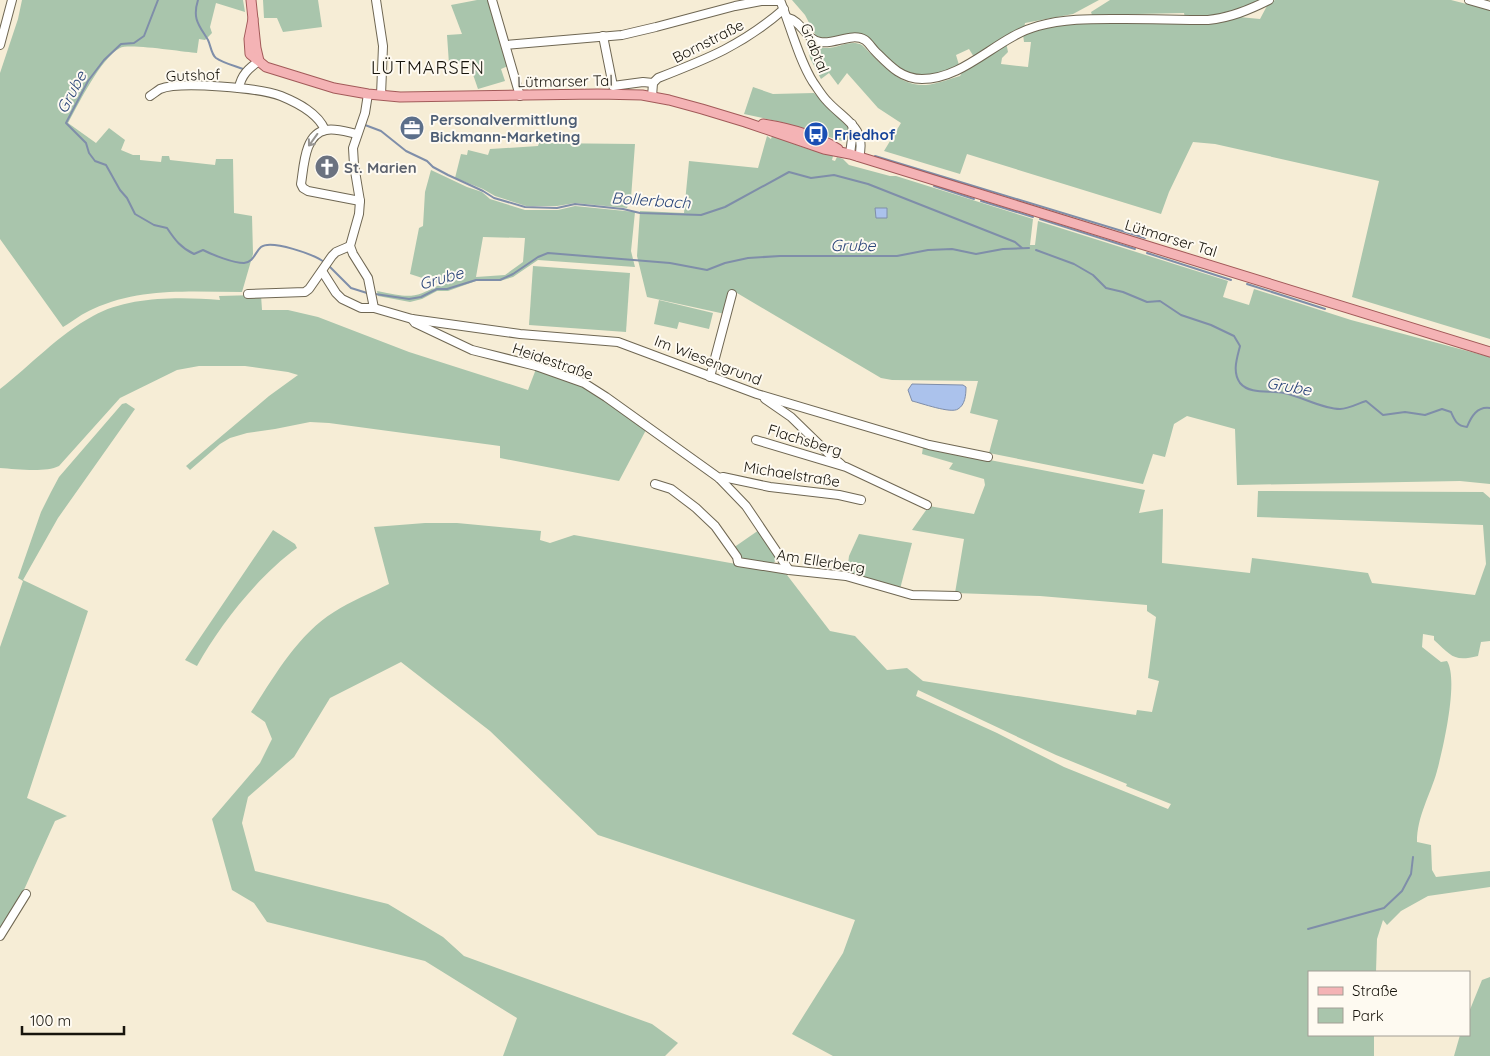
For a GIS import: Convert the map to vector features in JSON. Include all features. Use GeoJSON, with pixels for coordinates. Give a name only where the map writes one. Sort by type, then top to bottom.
{"type":"FeatureCollection","features":[{"type":"Feature","properties":{"kind":"main road"},"geometry":{"type":"LineString","coordinates":[[251,0],[253,19],[249,45],[250,54],[266,68],[334,88],[368,94]]}},
{"type":"Feature","properties":{"kind":"main road","name":"Lütmarser Tal"},"geometry":{"type":"LineString","coordinates":[[368,94],[400,97],[606,94],[652,97],[745,122],[777,127],[827,142],[846,153],[1490,352]]}},
{"type":"Feature","properties":{"kind":"street"},"geometry":{"type":"LineString","coordinates":[[0,45],[12,0]]}},
{"type":"Feature","properties":{"kind":"street"},"geometry":{"type":"LineString","coordinates":[[376,0],[383,46],[381,95]]}},
{"type":"Feature","properties":{"kind":"street"},"geometry":{"type":"LineString","coordinates":[[492,0],[520,96]]}},
{"type":"Feature","properties":{"kind":"street"},"geometry":{"type":"LineString","coordinates":[[506,45],[622,35],[735,6],[780,0]]}},
{"type":"Feature","properties":{"kind":"street","name":"Grabtal"},"geometry":{"type":"LineString","coordinates":[[780,0],[806,69],[813,82],[826,100],[852,124],[860,136],[862,147],[859,157]]}},
{"type":"Feature","properties":{"kind":"street"},"geometry":{"type":"LineString","coordinates":[[788,18],[795,20],[810,38],[819,42],[852,38],[865,40],[897,72],[908,77],[924,79],[947,75],[959,70],[1010,36],[1038,26],[1083,19],[1221,19],[1238,14],[1269,0]]}},
{"type":"Feature","properties":{"kind":"street"},"geometry":{"type":"LineString","coordinates":[[1468,0],[1490,6]]}},
{"type":"Feature","properties":{"kind":"street","name":"Bornstraße"},"geometry":{"type":"LineString","coordinates":[[653,83],[658,78],[701,62],[743,41],[784,9]]}},
{"type":"Feature","properties":{"kind":"street"},"geometry":{"type":"LineString","coordinates":[[603,36],[613,86],[643,82],[653,83],[652,97]]}},
{"type":"Feature","properties":{"kind":"street","name":"Gutshof"},"geometry":{"type":"LineString","coordinates":[[239,88],[240,80],[244,73],[259,61]]}},
{"type":"Feature","properties":{"kind":"street","name":"Gutshof"},"geometry":{"type":"LineString","coordinates":[[150,96],[159,89],[172,86],[239,88],[280,95],[311,112],[318,118],[325,130]]}},
{"type":"Feature","properties":{"kind":"street"},"geometry":{"type":"LineString","coordinates":[[368,94],[353,148],[360,201],[359,214],[350,246],[371,288],[374,308]]}},
{"type":"Feature","properties":{"kind":"street"},"geometry":{"type":"LineString","coordinates":[[846,153],[854,131],[852,124]]}},
{"type":"Feature","properties":{"kind":"street"},"geometry":{"type":"LineString","coordinates":[[357,134],[325,130],[314,136],[308,148],[301,184],[308,191],[360,201]]}},
{"type":"Feature","properties":{"kind":"street"},"geometry":{"type":"LineString","coordinates":[[248,294],[305,292],[336,252],[350,246]]}},
{"type":"Feature","properties":{"kind":"street","name":"Heidestraße"},"geometry":{"type":"LineString","coordinates":[[326,266],[336,293],[342,299],[361,308],[374,308],[412,319],[415,323],[472,350],[536,366],[584,383],[606,397],[719,478],[746,506],[789,570]]}},
{"type":"Feature","properties":{"kind":"street"},"geometry":{"type":"LineString","coordinates":[[710,378],[732,294]]}},
{"type":"Feature","properties":{"kind":"street","name":"Im Wiesengrund"},"geometry":{"type":"LineString","coordinates":[[412,319],[520,334],[618,342],[757,394],[929,445],[988,456]]}},
{"type":"Feature","properties":{"kind":"street","name":"Flachsberg"},"geometry":{"type":"LineString","coordinates":[[757,394],[791,417],[830,455],[846,467]]}},
{"type":"Feature","properties":{"kind":"street","name":"Flachsberg"},"geometry":{"type":"LineString","coordinates":[[756,440],[846,467],[927,505]]}},
{"type":"Feature","properties":{"kind":"street","name":"Michaelstraße"},"geometry":{"type":"LineString","coordinates":[[719,478],[723,477],[770,487],[839,495],[861,500]]}},
{"type":"Feature","properties":{"kind":"street","name":"Am Ellerberg"},"geometry":{"type":"LineString","coordinates":[[655,484],[671,489],[715,526],[737,557],[738,562],[846,576],[912,596],[957,596]]}},
{"type":"Feature","properties":{"kind":"street"},"geometry":{"type":"LineString","coordinates":[[0,936],[26,894]]}},
{"type":"Feature","properties":{"kind":"green space"},"geometry":{"type":"Polygon","coordinates":[[[22,0],[243,0],[245,12],[216,3],[210,27],[212,33],[205,40],[199,39],[197,53],[144,47],[120,48],[105,61],[98,71],[68,123],[96,143],[109,128],[125,140],[121,150],[133,155],[140,155],[140,160],[161,162],[162,156],[169,156],[170,160],[215,165],[216,159],[233,159],[234,213],[252,216],[253,254],[242,292],[167,292],[130,297],[89,311],[63,327],[0,239],[0,73],[18,19],[22,0]]]}},
{"type":"Feature","properties":{"kind":"green space"},"geometry":{"type":"Polygon","coordinates":[[[263,0],[318,0],[322,27],[283,32],[277,18],[264,18],[263,0]]]}},
{"type":"Feature","properties":{"kind":"green space"},"geometry":{"type":"Polygon","coordinates":[[[488,0],[508,66],[501,69],[505,81],[478,89],[469,63],[449,64],[447,35],[462,34],[451,5],[488,0]]]}},
{"type":"Feature","properties":{"kind":"green space"},"geometry":{"type":"Polygon","coordinates":[[[792,0],[1099,0],[1073,14],[1025,23],[1024,29],[974,57],[969,49],[956,55],[959,65],[953,68],[933,75],[919,76],[906,73],[887,61],[855,34],[824,38],[816,36],[805,15],[792,0]]]}},
{"type":"Feature","properties":{"kind":"green space"},"geometry":{"type":"Polygon","coordinates":[[[1110,0],[1263,0],[1221,17],[1185,18],[1184,13],[1092,15],[1091,12],[1110,0]]]}},
{"type":"Feature","properties":{"kind":"green space"},"geometry":{"type":"Polygon","coordinates":[[[1275,0],[1451,0],[1490,10],[1490,339],[1352,297],[1379,181],[1215,144],[1193,142],[1169,192],[1161,214],[967,154],[960,174],[884,151],[901,123],[878,108],[847,73],[838,85],[829,73],[821,79],[810,58],[807,44],[825,48],[857,43],[862,45],[890,72],[898,77],[916,85],[926,85],[960,76],[965,67],[1006,42],[1008,52],[1002,58],[1001,64],[1028,67],[1031,42],[1024,42],[1023,34],[1041,29],[1071,23],[1220,23],[1239,17],[1260,19],[1268,4],[1275,0]]]}},
{"type":"Feature","properties":{"kind":"green space"},"geometry":{"type":"Polygon","coordinates":[[[753,87],[773,94],[814,93],[848,127],[851,133],[849,140],[842,141],[781,122],[744,114],[753,87]]]}},
{"type":"Feature","properties":{"kind":"green space"},"geometry":{"type":"Polygon","coordinates":[[[767,136],[771,139],[772,136],[833,156],[832,160],[835,161],[837,157],[843,159],[849,165],[896,176],[1033,219],[1030,245],[1035,245],[1038,221],[1228,281],[1223,297],[1249,305],[1254,289],[1351,320],[1490,357],[1490,484],[1460,481],[1237,485],[1235,429],[1187,416],[1174,424],[1165,457],[1153,454],[1143,484],[989,453],[998,420],[970,413],[978,381],[892,380],[881,378],[732,290],[725,314],[647,297],[637,256],[640,211],[684,213],[689,161],[758,168],[767,136]]]}},
{"type":"Feature","properties":{"kind":"green space"},"geometry":{"type":"Polygon","coordinates":[[[539,143],[635,144],[631,198],[627,208],[575,203],[557,206],[526,206],[495,196],[455,178],[461,154],[467,155],[468,150],[488,155],[490,149],[538,146],[539,143]]]}},
{"type":"Feature","properties":{"kind":"green space"},"geometry":{"type":"Polygon","coordinates":[[[431,170],[482,192],[490,199],[525,210],[558,210],[575,206],[635,212],[631,251],[635,267],[538,260],[513,277],[500,281],[476,281],[448,291],[437,291],[422,299],[410,302],[378,296],[377,291],[404,296],[416,295],[441,284],[410,274],[419,228],[423,226],[425,192],[431,170]],[[483,237],[476,277],[505,275],[523,262],[525,238],[483,237]]]}},
{"type":"Feature","properties":{"kind":"green space"},"geometry":{"type":"Polygon","coordinates":[[[533,266],[630,273],[626,332],[529,325],[533,266]]]}},
{"type":"Feature","properties":{"kind":"green space"},"geometry":{"type":"Polygon","coordinates":[[[261,295],[262,310],[288,310],[318,317],[409,352],[528,390],[536,369],[582,386],[646,430],[619,481],[500,458],[500,446],[310,422],[247,433],[230,438],[220,444],[190,470],[186,466],[269,396],[298,375],[245,366],[199,366],[177,370],[120,398],[59,466],[38,470],[0,468],[0,389],[56,341],[80,324],[107,309],[138,301],[172,298],[220,300],[219,296],[261,295]]]}},
{"type":"Feature","properties":{"kind":"green space"},"geometry":{"type":"Polygon","coordinates":[[[659,300],[713,313],[709,329],[679,322],[677,329],[654,324],[659,300]]]}},
{"type":"Feature","properties":{"kind":"green space"},"geometry":{"type":"Polygon","coordinates":[[[126,403],[135,409],[58,518],[23,580],[88,611],[27,798],[67,816],[55,821],[23,892],[2,928],[0,926],[0,647],[23,581],[18,578],[41,512],[51,492],[59,477],[122,404],[126,403]]]}},
{"type":"Feature","properties":{"kind":"green space"},"geometry":{"type":"Polygon","coordinates":[[[923,447],[1145,490],[1139,513],[1163,509],[1162,563],[1250,573],[1252,558],[1368,573],[1372,583],[1475,595],[1486,564],[1483,525],[1257,517],[1258,491],[1483,492],[1490,498],[1490,641],[1481,642],[1478,656],[1458,658],[1434,640],[1434,636],[1423,634],[1422,647],[1441,662],[1447,661],[1450,670],[1451,698],[1443,747],[1437,771],[1421,815],[1417,842],[1431,845],[1432,870],[1436,877],[1490,871],[1490,887],[1428,896],[1401,911],[1387,925],[1383,920],[1377,939],[1376,971],[1308,971],[1308,1036],[1374,1036],[1374,1056],[833,1056],[792,1034],[843,953],[855,920],[598,835],[490,731],[401,662],[330,698],[294,757],[248,797],[242,823],[255,871],[388,904],[443,937],[464,956],[652,1024],[678,1043],[665,1056],[503,1056],[517,1018],[425,961],[267,922],[254,903],[232,890],[212,819],[260,763],[272,739],[265,722],[251,712],[287,658],[309,632],[321,621],[341,608],[389,584],[374,527],[425,523],[457,523],[541,531],[540,540],[550,543],[574,535],[781,572],[787,575],[830,631],[855,636],[887,670],[907,668],[923,681],[1136,715],[1137,710],[1152,712],[1159,681],[1148,678],[1156,617],[1147,611],[1147,605],[1040,596],[955,593],[964,539],[912,530],[929,506],[974,514],[985,485],[984,479],[949,469],[953,463],[922,454],[923,447]],[[918,690],[916,696],[997,733],[1064,767],[1168,809],[1171,804],[1126,786],[1127,784],[1056,755],[918,690]]]}},
{"type":"Feature","properties":{"kind":"green space"},"geometry":{"type":"Polygon","coordinates":[[[273,530],[295,544],[297,548],[268,572],[241,602],[206,650],[197,666],[185,660],[273,530]]]}},
{"type":"Feature","properties":{"kind":"green space"},"geometry":{"type":"Polygon","coordinates":[[[759,530],[777,559],[772,565],[741,559],[733,548],[759,530]]]}},
{"type":"Feature","properties":{"kind":"green space"},"geometry":{"type":"Polygon","coordinates":[[[859,534],[912,543],[900,589],[847,573],[849,556],[859,534]]]}},
{"type":"Feature","properties":{"kind":"green space"},"geometry":{"type":"Polygon","coordinates":[[[1490,977],[1490,1056],[1454,1056],[1460,1036],[1470,1036],[1470,1010],[1482,980],[1490,977]]]}},
{"type":"Feature","properties":{"kind":"water"},"geometry":{"type":"Polygon","coordinates":[[[875,208],[887,208],[887,218],[876,218],[875,208]]]}},
{"type":"Feature","properties":{"kind":"water"},"geometry":{"type":"Polygon","coordinates":[[[912,384],[963,385],[966,387],[965,399],[958,409],[954,410],[912,401],[908,390],[912,384]]]}},
{"type":"Feature","properties":{"kind":"waterway","name":"Grube"},"geometry":{"type":"LineString","coordinates":[[158,0],[144,36],[134,43],[121,44],[104,60],[88,81],[66,123],[86,143],[89,153],[95,161],[106,165],[135,214],[154,225],[167,228],[189,252],[194,254],[203,250],[229,260],[244,263],[252,259],[261,247],[274,245],[303,252],[324,262]]}},
{"type":"Feature","properties":{"kind":"waterway","name":"Bollerbach"},"geometry":{"type":"LineString","coordinates":[[198,0],[196,7],[197,22],[208,40],[214,56],[243,69]]}},
{"type":"Feature","properties":{"kind":"waterway","name":"Bollerbach"},"geometry":{"type":"LineString","coordinates":[[365,125],[381,131],[406,151],[427,161],[433,167],[448,175],[494,198],[525,207],[557,208],[575,204],[623,209],[640,213],[701,215],[725,207],[789,172],[811,178],[834,175],[868,184],[1015,242],[1022,248]]}},
{"type":"Feature","properties":{"kind":"waterway"},"geometry":{"type":"LineString","coordinates":[[875,156],[1145,238]]}},
{"type":"Feature","properties":{"kind":"waterway"},"geometry":{"type":"LineString","coordinates":[[934,186],[974,199]]}},
{"type":"Feature","properties":{"kind":"waterway"},"geometry":{"type":"LineString","coordinates":[[981,201],[1033,217]]}},
{"type":"Feature","properties":{"kind":"waterway"},"geometry":{"type":"LineString","coordinates":[[1040,219],[1135,249]]}},
{"type":"Feature","properties":{"kind":"waterway","name":"Grube"},"geometry":{"type":"LineString","coordinates":[[375,294],[409,299],[421,297],[437,289],[447,289],[476,280],[500,280],[548,253],[670,263],[707,270],[725,263],[748,258],[780,256],[897,256],[928,250],[952,249],[976,254],[1003,249],[1029,248]]}},
{"type":"Feature","properties":{"kind":"waterway","name":"Grube"},"geometry":{"type":"LineString","coordinates":[[1036,250],[1074,264],[1093,275],[1106,288],[1123,292],[1147,302],[1160,301],[1181,315],[1211,325],[1234,336],[1240,346],[1236,374],[1240,383],[1249,389],[1284,393],[1319,405],[1340,409],[1366,401],[1383,415],[1405,412],[1425,415],[1442,409],[1451,412],[1461,426],[1467,427],[1478,410],[1490,408]]}},
{"type":"Feature","properties":{"kind":"waterway"},"geometry":{"type":"LineString","coordinates":[[1147,253],[1231,280]]}},
{"type":"Feature","properties":{"kind":"waterway","name":"Grube"},"geometry":{"type":"LineString","coordinates":[[328,265],[351,288],[367,293]]}},
{"type":"Feature","properties":{"kind":"waterway"},"geometry":{"type":"LineString","coordinates":[[1247,284],[1325,309]]}},
{"type":"Feature","properties":{"kind":"waterway"},"geometry":{"type":"LineString","coordinates":[[1308,929],[1384,908],[1402,891],[1411,874],[1413,857]]}},
{"type":"Feature","properties":{"kind":"place","name":"Personalvermittlung Bickmann-Marketing"},"geometry":{"type":"Point","coordinates":[412,128]}},
{"type":"Feature","properties":{"kind":"place","name":"Friedhof"},"geometry":{"type":"Point","coordinates":[816,134]}},
{"type":"Feature","properties":{"kind":"place","name":"St. Marien"},"geometry":{"type":"Point","coordinates":[327,167]}},
{"type":"Feature","properties":{"kind":"district","name":"LÜTMARSEN"},"geometry":{"type":"Point","coordinates":[428,67]}}]}
